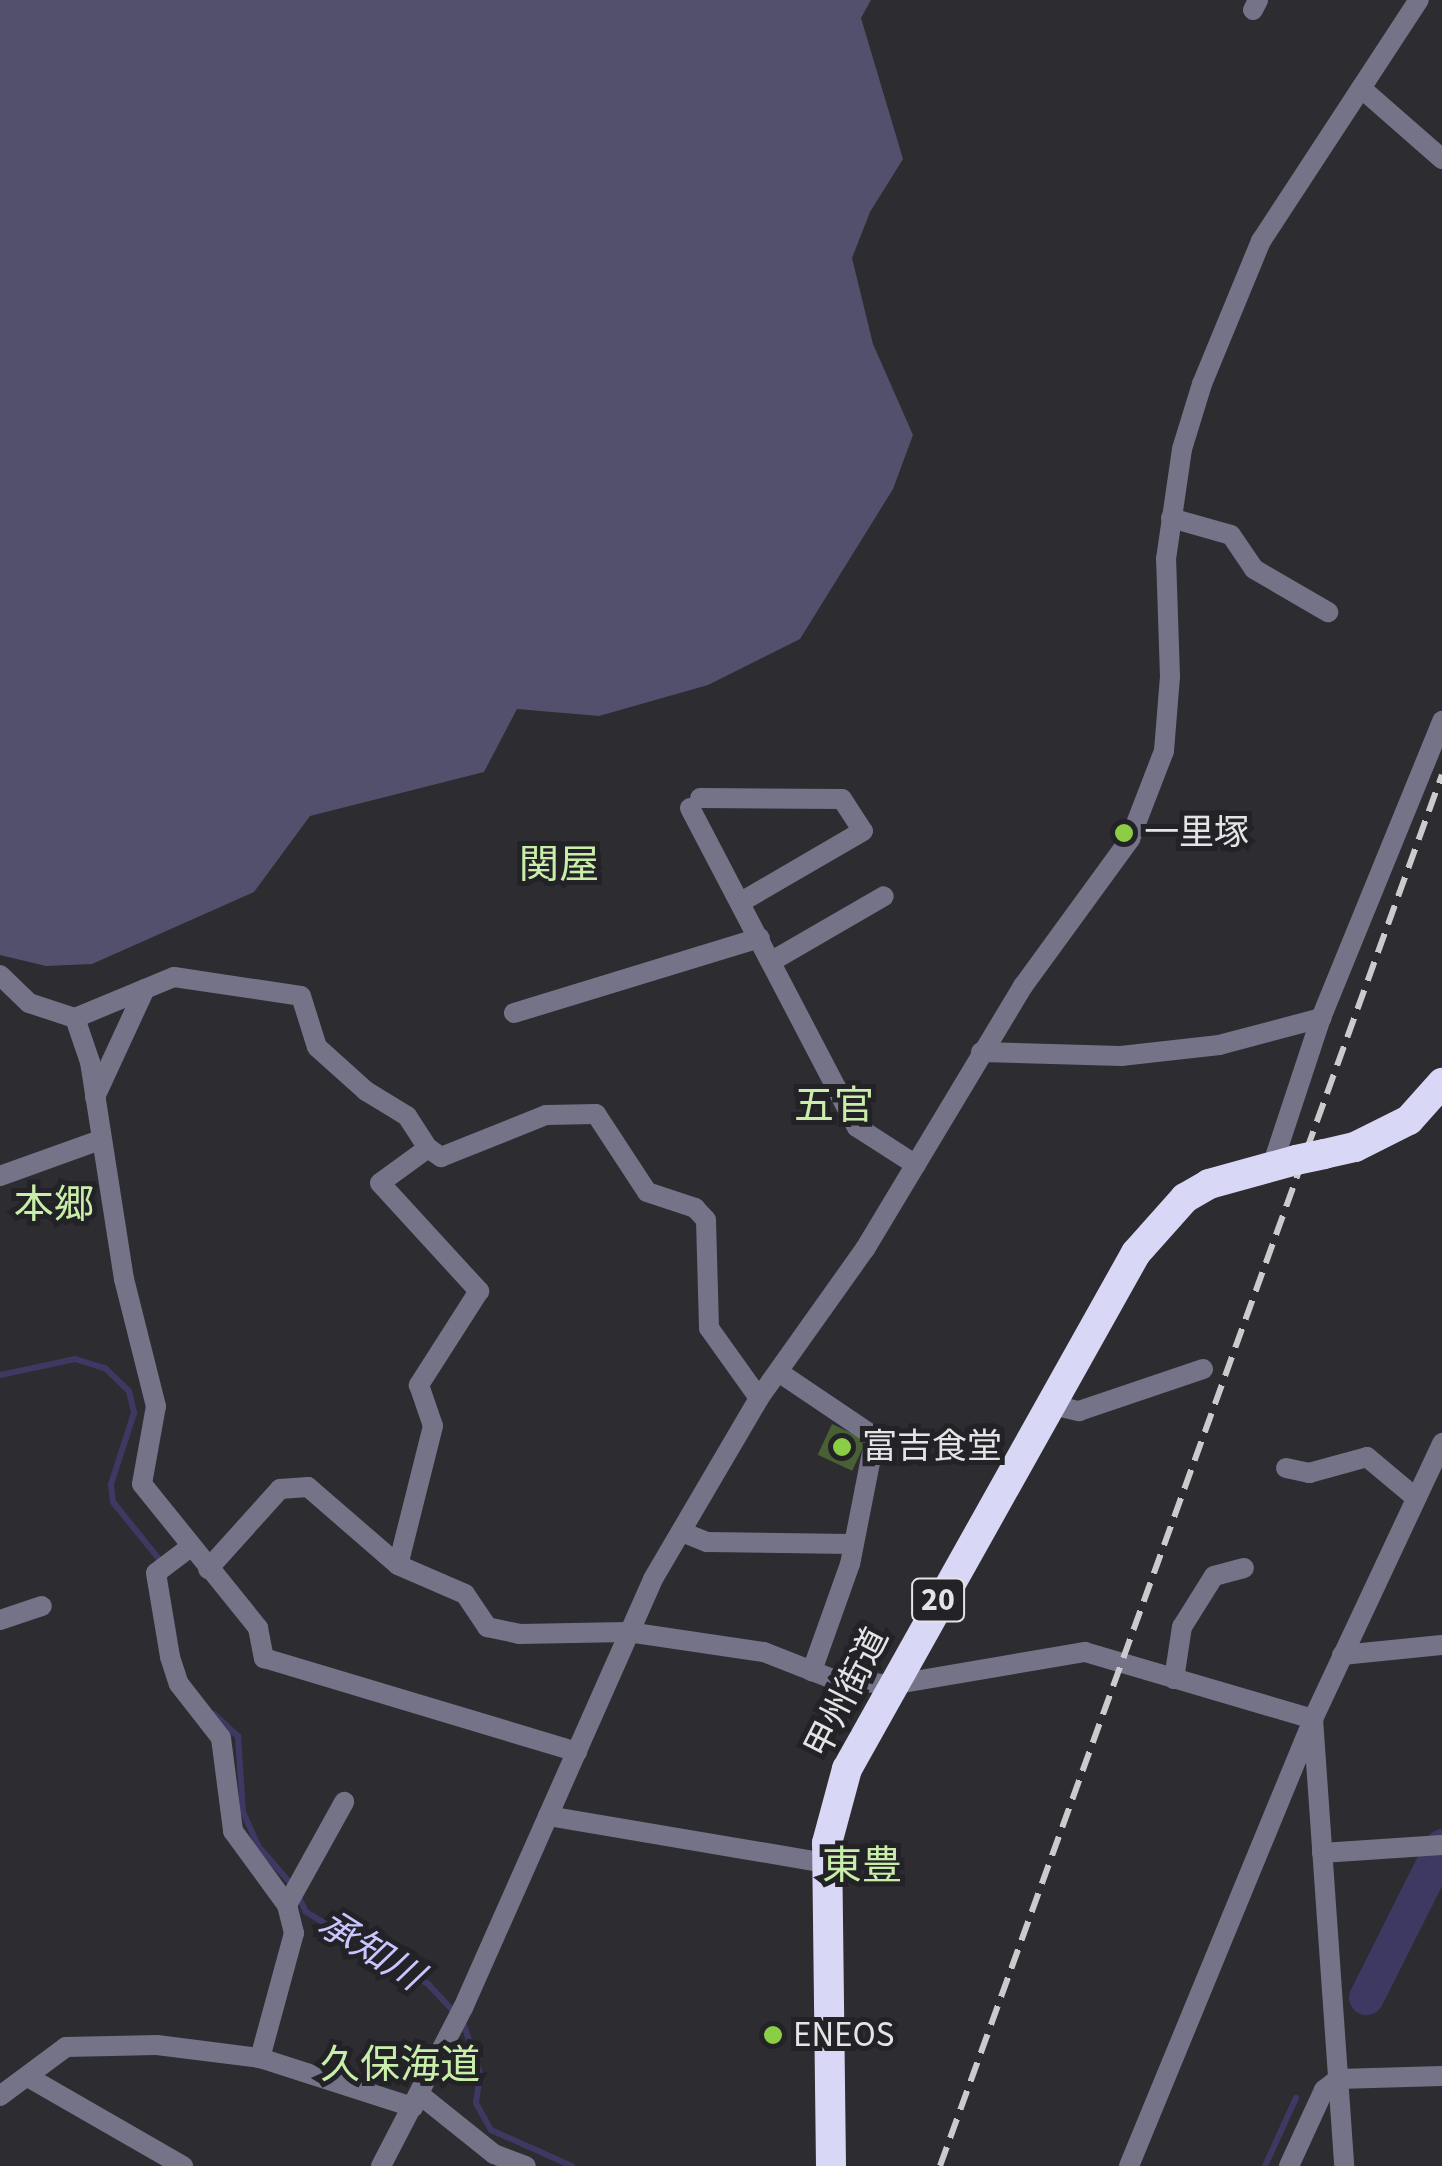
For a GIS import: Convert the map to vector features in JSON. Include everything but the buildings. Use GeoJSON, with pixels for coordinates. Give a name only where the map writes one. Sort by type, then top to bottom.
{"type":"FeatureCollection","features":[{"type":"Feature","properties":{"kind":"highway","name":"甲州街道"},"geometry":{"type":"LineString","coordinates":[[831,2166],[826,1863],[841,1786],[891,1685],[1048,1404],[1161,1221],[1209,1184],[1385,1134],[1409,1120],[1442,1083]]}},
{"type":"Feature","properties":{"kind":"street"},"geometry":{"type":"LineString","coordinates":[[381,2166],[458,2017],[628,1632],[682,1532],[760,1398],[916,1166],[981,1052],[1130,840],[1150,794],[1170,709],[1171,518],[1202,384],[1261,240],[1419,0]]}},
{"type":"Feature","properties":{"kind":"street"},"geometry":{"type":"LineString","coordinates":[[1361,88],[1442,159]]}},
{"type":"Feature","properties":{"kind":"street"},"geometry":{"type":"LineString","coordinates":[[1171,518],[1231,535],[1254,569],[1328,612]]}},
{"type":"Feature","properties":{"kind":"street"},"geometry":{"type":"LineString","coordinates":[[1297,1160],[1321,1018],[1442,721]]}},
{"type":"Feature","properties":{"kind":"street"},"geometry":{"type":"LineString","coordinates":[[741,902],[863,831],[842,798],[695,803],[741,902],[856,1128],[916,1166]]}},
{"type":"Feature","properties":{"kind":"street"},"geometry":{"type":"LineString","coordinates":[[772,961],[884,896]]}},
{"type":"Feature","properties":{"kind":"street"},"geometry":{"type":"LineString","coordinates":[[514,1014],[760,938]]}},
{"type":"Feature","properties":{"kind":"street"},"geometry":{"type":"LineString","coordinates":[[0,975],[29,1003],[76,1018],[174,977],[196,977],[301,996],[317,1047],[366,1091],[407,1116],[428,1148],[441,1157],[546,1115],[596,1114],[646,1192],[694,1208],[706,1220],[710,1328],[760,1398]]}},
{"type":"Feature","properties":{"kind":"street"},"geometry":{"type":"LineString","coordinates":[[94,1098],[145,989]]}},
{"type":"Feature","properties":{"kind":"street"},"geometry":{"type":"LineString","coordinates":[[76,1018],[156,1406],[140,1466],[142,1484],[189,1548],[258,1628],[264,1658],[577,1752]]}},
{"type":"Feature","properties":{"kind":"street"},"geometry":{"type":"LineString","coordinates":[[981,1052],[1121,1056],[1219,1045],[1321,1018]]}},
{"type":"Feature","properties":{"kind":"street"},"geometry":{"type":"LineString","coordinates":[[0,1176],[100,1140]]}},
{"type":"Feature","properties":{"kind":"street"},"geometry":{"type":"LineString","coordinates":[[398,1565],[433,1426],[419,1385],[479,1291],[380,1183],[428,1148]]}},
{"type":"Feature","properties":{"kind":"street"},"geometry":{"type":"LineString","coordinates":[[1048,1404],[1079,1412],[1202,1369]]}},
{"type":"Feature","properties":{"kind":"street"},"geometry":{"type":"LineString","coordinates":[[780,1372],[875,1437],[851,1544],[812,1670]]}},
{"type":"Feature","properties":{"kind":"street"},"geometry":{"type":"LineString","coordinates":[[1129,2166],[1313,1719],[1442,1443]]}},
{"type":"Feature","properties":{"kind":"street"},"geometry":{"type":"LineString","coordinates":[[1286,1468],[1309,1474],[1366,1457],[1416,1498]]}},
{"type":"Feature","properties":{"kind":"street"},"geometry":{"type":"LineString","coordinates":[[208,1569],[280,1489],[308,1487],[398,1565],[465,1594],[487,1627],[519,1634],[628,1632],[764,1652],[812,1670],[891,1685],[1085,1652],[1313,1719]]}},
{"type":"Feature","properties":{"kind":"street"},"geometry":{"type":"LineString","coordinates":[[682,1532],[707,1542],[851,1544]]}},
{"type":"Feature","properties":{"kind":"street"},"geometry":{"type":"LineString","coordinates":[[189,1548],[166,1565],[156,1580],[179,1684],[221,1738],[232,1832],[294,1896]]}},
{"type":"Feature","properties":{"kind":"street"},"geometry":{"type":"LineString","coordinates":[[1174,1679],[1182,1627],[1214,1576],[1244,1568]]}},
{"type":"Feature","properties":{"kind":"street"},"geometry":{"type":"LineString","coordinates":[[0,1620],[42,1606]]}},
{"type":"Feature","properties":{"kind":"street"},"geometry":{"type":"LineString","coordinates":[[1342,1655],[1442,1645]]}},
{"type":"Feature","properties":{"kind":"street"},"geometry":{"type":"LineString","coordinates":[[1313,1719],[1344,2166]]}},
{"type":"Feature","properties":{"kind":"street"},"geometry":{"type":"LineString","coordinates":[[260,2058],[294,1933],[294,1896],[344,1802]]}},
{"type":"Feature","properties":{"kind":"street"},"geometry":{"type":"LineString","coordinates":[[548,1816],[826,1863]]}},
{"type":"Feature","properties":{"kind":"street"},"geometry":{"type":"LineString","coordinates":[[1322,1853],[1442,1845]]}},
{"type":"Feature","properties":{"kind":"street"},"geometry":{"type":"LineString","coordinates":[[0,2096],[66,2047],[92,2043],[260,2058],[417,2101],[494,2154],[526,2166]]}},
{"type":"Feature","properties":{"kind":"street"},"geometry":{"type":"LineString","coordinates":[[1290,2166],[1324,2090],[1338,2079],[1442,2076]]}},
{"type":"Feature","properties":{"kind":"street"},"geometry":{"type":"LineString","coordinates":[[28,2077],[182,2166]]}},
{"type":"Feature","properties":{"kind":"shaded area"},"geometry":{"type":"Polygon","coordinates":[[[0,0],[871,0],[861,18],[903,159],[870,212],[852,258],[873,344],[913,435],[893,489],[800,639],[708,685],[599,716],[517,709],[484,772],[310,816],[254,892],[92,964],[46,966],[0,955],[0,0]]]}},
{"type":"Feature","properties":{"kind":"waterway","name":"承知川"},"geometry":{"type":"LineString","coordinates":[[0,1375],[75,1359],[105,1368],[129,1391],[134,1413],[111,1484],[113,1502],[163,1564]]}},
{"type":"Feature","properties":{"kind":"waterway","name":"承知川"},"geometry":{"type":"LineString","coordinates":[[214,1714],[238,1736],[243,1812],[258,1846],[292,1885]]}},
{"type":"Feature","properties":{"kind":"waterway","name":"承知川"},"geometry":{"type":"LineString","coordinates":[[1366,1997],[1442,1846]]}},
{"type":"Feature","properties":{"kind":"waterway","name":"承知川"},"geometry":{"type":"LineString","coordinates":[[298,1896],[306,1912],[428,1984],[454,2012]]}},
{"type":"Feature","properties":{"kind":"waterway","name":"承知川"},"geometry":{"type":"LineString","coordinates":[[463,2022],[480,2074],[476,2103],[491,2130],[572,2166]]}},
{"type":"Feature","properties":{"kind":"waterway","name":"承知川"},"geometry":{"type":"LineString","coordinates":[[1265,2166],[1296,2098]]}},
{"type":"Feature","properties":{"kind":"railway"},"geometry":{"type":"LineString","coordinates":[[940,2166],[1442,775]]}},
{"type":"Feature","properties":{"kind":"place","name":"一里塚"},"geometry":{"type":"Point","coordinates":[1124,833]}},
{"type":"Feature","properties":{"kind":"place","name":"富吉食堂"},"geometry":{"type":"Point","coordinates":[842,1447]}},
{"type":"Feature","properties":{"kind":"place","name":"ENEOS"},"geometry":{"type":"Point","coordinates":[773,2035]}},
{"type":"Feature","properties":{"kind":"district","name":"関屋"},"geometry":{"type":"Point","coordinates":[559,866]}},
{"type":"Feature","properties":{"kind":"district","name":"五官"},"geometry":{"type":"Point","coordinates":[834,1107]}},
{"type":"Feature","properties":{"kind":"district","name":"本郷"},"geometry":{"type":"Point","coordinates":[54,1206]}},
{"type":"Feature","properties":{"kind":"district","name":"東豊"},"geometry":{"type":"Point","coordinates":[862,1867]}},
{"type":"Feature","properties":{"kind":"district","name":"久保海道"},"geometry":{"type":"Point","coordinates":[400,2066]}}]}
